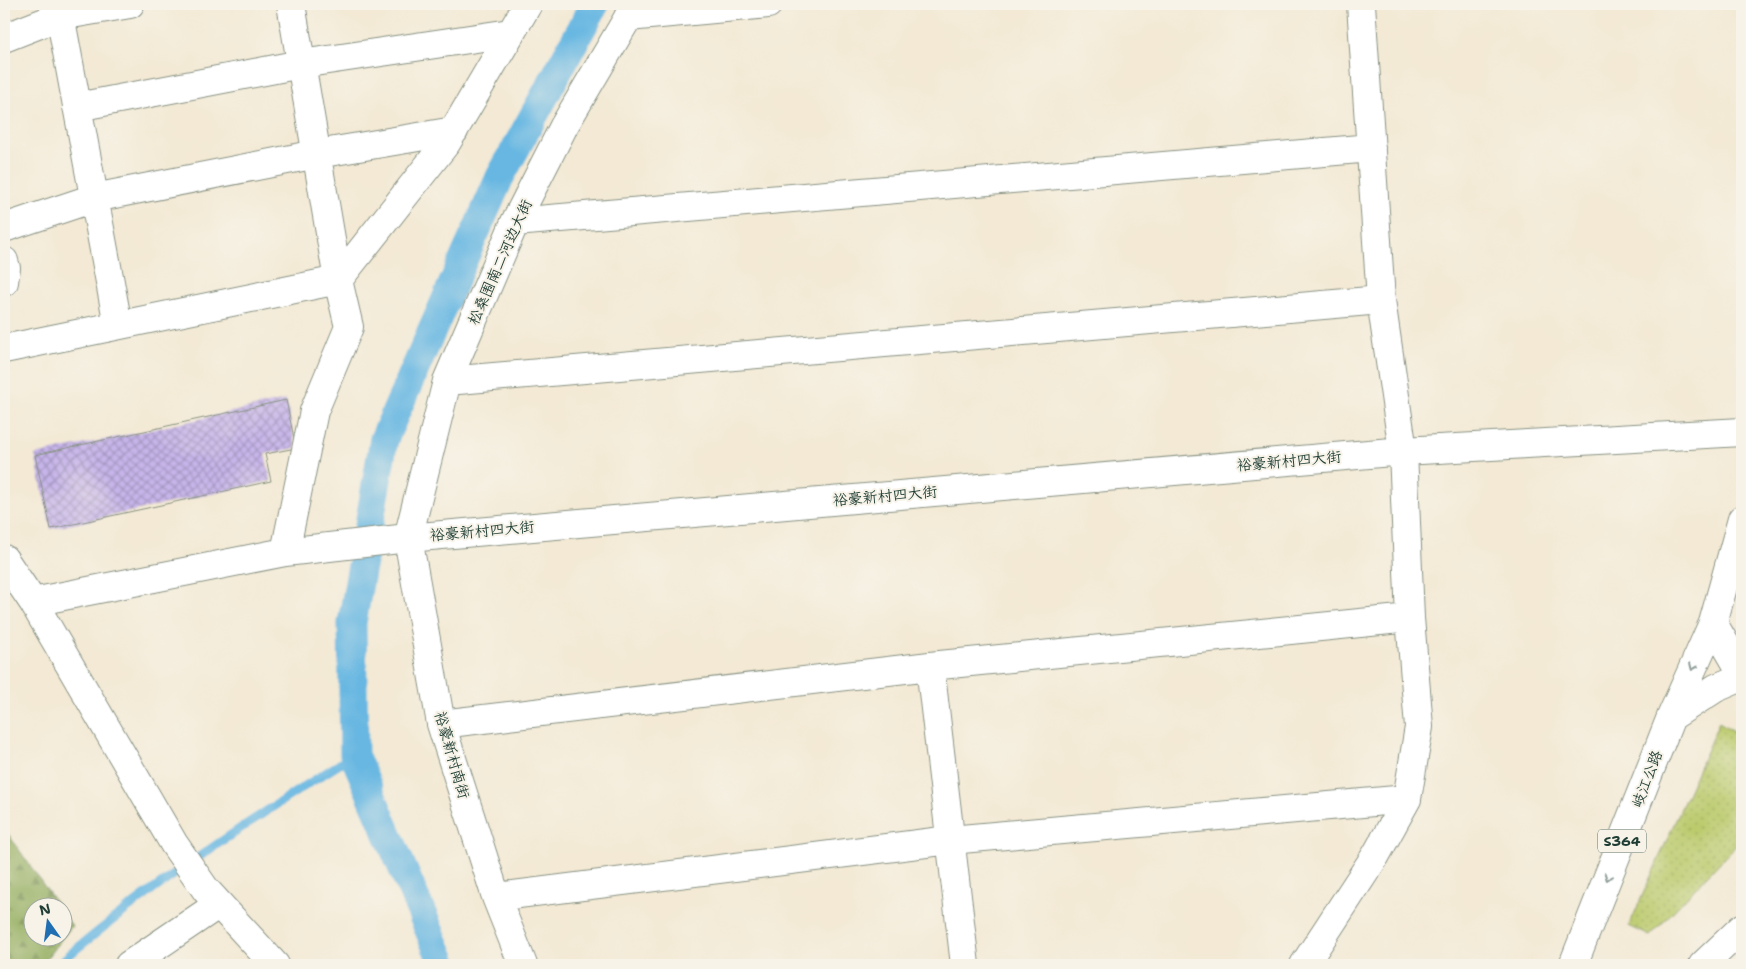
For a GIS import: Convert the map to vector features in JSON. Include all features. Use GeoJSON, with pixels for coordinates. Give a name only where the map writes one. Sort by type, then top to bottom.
{"type":"FeatureCollection","features":[{"type":"Feature","properties":{"kind":"street"},"geometry":{"type":"LineString","coordinates":[[4,38],[59,10],[130,4]]}},
{"type":"Feature","properties":{"kind":"street"},"geometry":{"type":"LineString","coordinates":[[284,552],[314,411],[349,327],[338,280],[291,4]]}},
{"type":"Feature","properties":{"kind":"street"},"geometry":{"type":"LineString","coordinates":[[4,349],[338,280],[454,131],[528,4]]}},
{"type":"Feature","properties":{"kind":"street"},"geometry":{"type":"LineString","coordinates":[[632,10],[768,4]]}},
{"type":"Feature","properties":{"kind":"street"},"geometry":{"type":"LineString","coordinates":[[1304,965],[1376,855],[1407,799],[1419,727],[1410,618],[1403,451],[1381,300],[1361,4]]}},
{"type":"Feature","properties":{"kind":"street"},"geometry":{"type":"LineString","coordinates":[[59,10],[118,326]]}},
{"type":"Feature","properties":{"kind":"street","name":"松桑围南二河边大街"},"geometry":{"type":"LineString","coordinates":[[408,538],[447,381],[515,222],[564,126],[632,10]]}},
{"type":"Feature","properties":{"kind":"street"},"geometry":{"type":"LineString","coordinates":[[77,107],[301,64],[510,33]]}},
{"type":"Feature","properties":{"kind":"street"},"geometry":{"type":"LineString","coordinates":[[4,228],[94,198],[317,154],[454,131]]}},
{"type":"Feature","properties":{"kind":"street"},"geometry":{"type":"LineString","coordinates":[[515,222],[1371,148]]}},
{"type":"Feature","properties":{"kind":"street"},"geometry":{"type":"LineString","coordinates":[[4,261],[6,268],[4,282]]}},
{"type":"Feature","properties":{"kind":"street"},"geometry":{"type":"LineString","coordinates":[[447,381],[1381,300]]}},
{"type":"Feature","properties":{"kind":"street","name":"裕豪新村四大街"},"geometry":{"type":"LineString","coordinates":[[33,602],[284,552],[408,538],[1403,451],[1742,432]]}},
{"type":"Feature","properties":{"kind":"street","name":"岐江公路"},"geometry":{"type":"LineString","coordinates":[[1573,965],[1671,717],[1713,623],[1742,519]]}},
{"type":"Feature","properties":{"kind":"street","name":"裕豪新村南街"},"geometry":{"type":"LineString","coordinates":[[408,538],[441,724],[496,897],[523,965]]}},
{"type":"Feature","properties":{"kind":"street"},"geometry":{"type":"LineString","coordinates":[[4,559],[33,602],[174,844],[213,897],[275,965]]}},
{"type":"Feature","properties":{"kind":"street"},"geometry":{"type":"LineString","coordinates":[[441,724],[930,666],[1410,618]]}},
{"type":"Feature","properties":{"kind":"street"},"geometry":{"type":"LineString","coordinates":[[1671,717],[1716,688],[1742,675],[1713,623]]}},
{"type":"Feature","properties":{"kind":"street"},"geometry":{"type":"LineString","coordinates":[[930,666],[965,965]]}},
{"type":"Feature","properties":{"kind":"street"},"geometry":{"type":"LineString","coordinates":[[496,897],[950,840],[1407,799]]}},
{"type":"Feature","properties":{"kind":"street"},"geometry":{"type":"LineString","coordinates":[[129,965],[213,897]]}},
{"type":"Feature","properties":{"kind":"street"},"geometry":{"type":"LineString","coordinates":[[1703,965],[1742,928]]}},
{"type":"Feature","properties":{"kind":"green space"},"geometry":{"type":"Polygon","coordinates":[[[1719,722],[1742,737],[1742,839],[1650,936],[1629,926],[1719,722]]]}},
{"type":"Feature","properties":{"kind":"green space"},"geometry":{"type":"Polygon","coordinates":[[[4,828],[51,896],[22,896],[22,946],[56,946],[41,965],[4,965],[4,828]]]}},
{"type":"Feature","properties":{"kind":"building"},"geometry":{"type":"Polygon","coordinates":[[[286,400],[296,448],[265,454],[271,481],[51,529],[35,455],[286,400]]]}},
{"type":"Feature","properties":{"kind":"waterway"},"geometry":{"type":"LineString","coordinates":[[444,965],[354,755],[352,623],[384,439],[500,177],[595,4]]}},
{"type":"Feature","properties":{"kind":"waterway"},"geometry":{"type":"LineString","coordinates":[[57,965],[165,881],[277,804],[354,755]]}}]}
